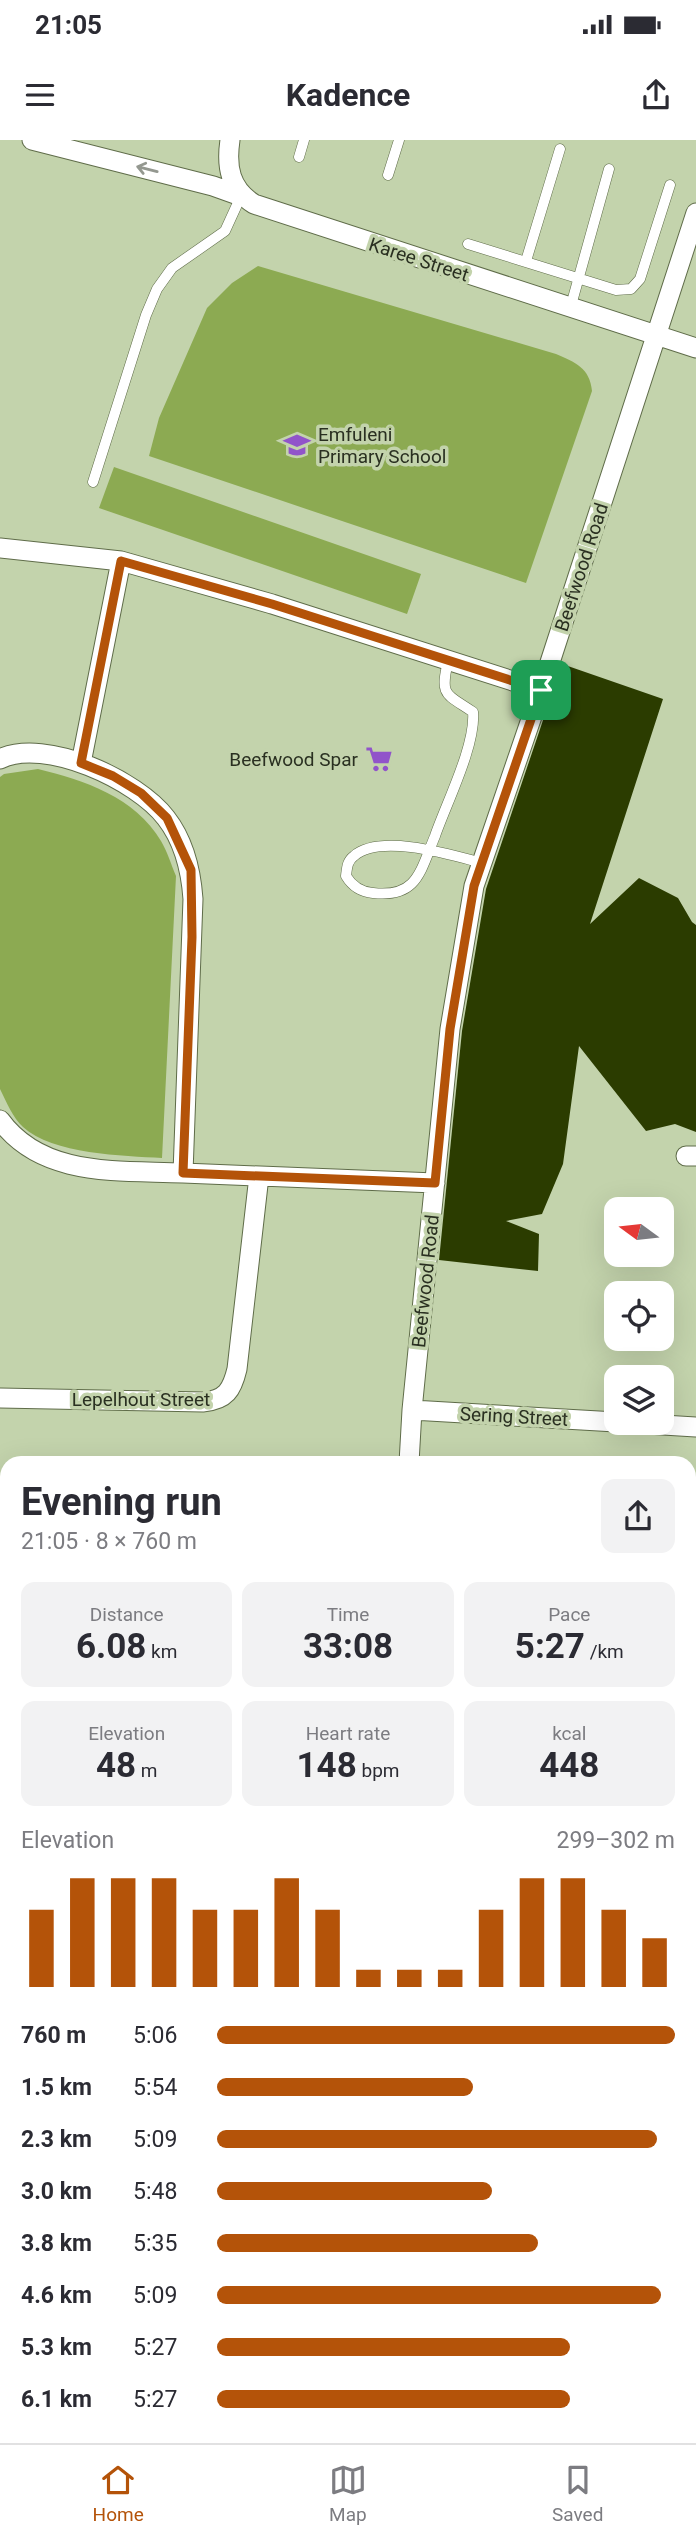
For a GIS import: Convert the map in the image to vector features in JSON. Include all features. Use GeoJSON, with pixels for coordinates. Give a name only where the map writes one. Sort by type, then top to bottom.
{"type":"FeatureCollection","features":[{"type":"Feature","properties":{"kind":"street","name":"Karee Street"},"geometry":{"type":"LineString","coordinates":[[32,140],[213,186],[266,209],[696,348]]}},
{"type":"Feature","properties":{"kind":"street"},"geometry":{"type":"LineString","coordinates":[[230,140],[230,178],[241,196]]}},
{"type":"Feature","properties":{"kind":"street","name":"Beefwood Road"},"geometry":{"type":"LineString","coordinates":[[409,1456],[450,1029],[474,886],[541,690],[696,213]]}},
{"type":"Feature","properties":{"kind":"street"},"geometry":{"type":"LineString","coordinates":[[0,548],[121,561],[272,604],[541,690]]}},
{"type":"Feature","properties":{"kind":"street"},"geometry":{"type":"LineString","coordinates":[[81,763],[121,561]]}},
{"type":"Feature","properties":{"kind":"street"},"geometry":{"type":"LineString","coordinates":[[0,759],[10,754],[43,755],[81,763],[113,776],[149,801],[167,818],[191,870],[192,924],[183,1173]]}},
{"type":"Feature","properties":{"kind":"street"},"geometry":{"type":"LineString","coordinates":[[0,1120],[26,1147],[61,1164],[90,1169],[435,1183]]}},
{"type":"Feature","properties":{"kind":"street","name":"Lepelhout Street"},"geometry":{"type":"LineString","coordinates":[[0,1398],[203,1402],[216,1401],[227,1395],[237,1368],[259,1176]]}},
{"type":"Feature","properties":{"kind":"street","name":"Sering Street"},"geometry":{"type":"LineString","coordinates":[[412,1410],[604,1421]]}},
{"type":"Feature","properties":{"kind":"street"},"geometry":{"type":"LineString","coordinates":[[674,1426],[696,1427]]}},
{"type":"Feature","properties":{"kind":"lane"},"geometry":{"type":"LineString","coordinates":[[299,157],[304,140]]}},
{"type":"Feature","properties":{"kind":"lane"},"geometry":{"type":"LineString","coordinates":[[388,175],[399,140]]}},
{"type":"Feature","properties":{"kind":"lane"},"geometry":{"type":"LineString","coordinates":[[526,261],[560,149]]}},
{"type":"Feature","properties":{"kind":"lane"},"geometry":{"type":"LineString","coordinates":[[570,309],[609,169]]}},
{"type":"Feature","properties":{"kind":"lane"},"geometry":{"type":"LineString","coordinates":[[468,244],[615,290],[635,287],[670,185]]}},
{"type":"Feature","properties":{"kind":"lane"},"geometry":{"type":"LineString","coordinates":[[93,482],[146,315],[157,289],[172,268],[225,231],[241,196]]}},
{"type":"Feature","properties":{"kind":"lane"},"geometry":{"type":"LineString","coordinates":[[449,661],[443,685],[447,694],[473,712],[474,726],[429,849],[407,890],[392,895],[367,892],[351,884],[346,876],[348,862],[355,854],[372,848],[429,849],[482,863]]}},
{"type":"Feature","properties":{"kind":"green space"},"geometry":{"type":"Polygon","coordinates":[[[258,266],[556,354],[585,371],[592,391],[526,583],[149,456],[159,418],[207,308],[232,283],[258,266]]]}},
{"type":"Feature","properties":{"kind":"green space"},"geometry":{"type":"Polygon","coordinates":[[[114,467],[421,574],[407,614],[99,508],[114,467]]]}},
{"type":"Feature","properties":{"kind":"green space"},"geometry":{"type":"Polygon","coordinates":[[[38,769],[90,785],[123,802],[150,826],[161,841],[176,876],[162,1158],[89,1152],[52,1143],[36,1136],[19,1123],[0,1089],[0,777],[4,774],[38,769]]]}},
{"type":"Feature","properties":{"kind":"building"},"geometry":{"type":"Polygon","coordinates":[[[562,664],[663,699],[590,924],[639,878],[678,898],[696,925],[696,1132],[675,1124],[646,1131],[579,1046],[563,1164],[542,1214],[506,1221],[539,1234],[538,1271],[439,1260],[462,1031],[486,889],[562,664]]]}},
{"type":"Feature","properties":{"kind":"place","name":"Emfuleni Primary School"},"geometry":{"type":"Point","coordinates":[297,445]}},
{"type":"Feature","properties":{"kind":"place","name":"Beefwood Spar"},"geometry":{"type":"Point","coordinates":[379,759]}},
{"type":"Feature","properties":{"kind":"route"},"geometry":{"type":"LineString","coordinates":[[121,561],[272,604],[541,690],[474,886],[450,1029],[435,1183],[183,1173],[192,937],[191,870],[167,818],[141,793],[113,776],[81,763],[121,561]]}}]}
